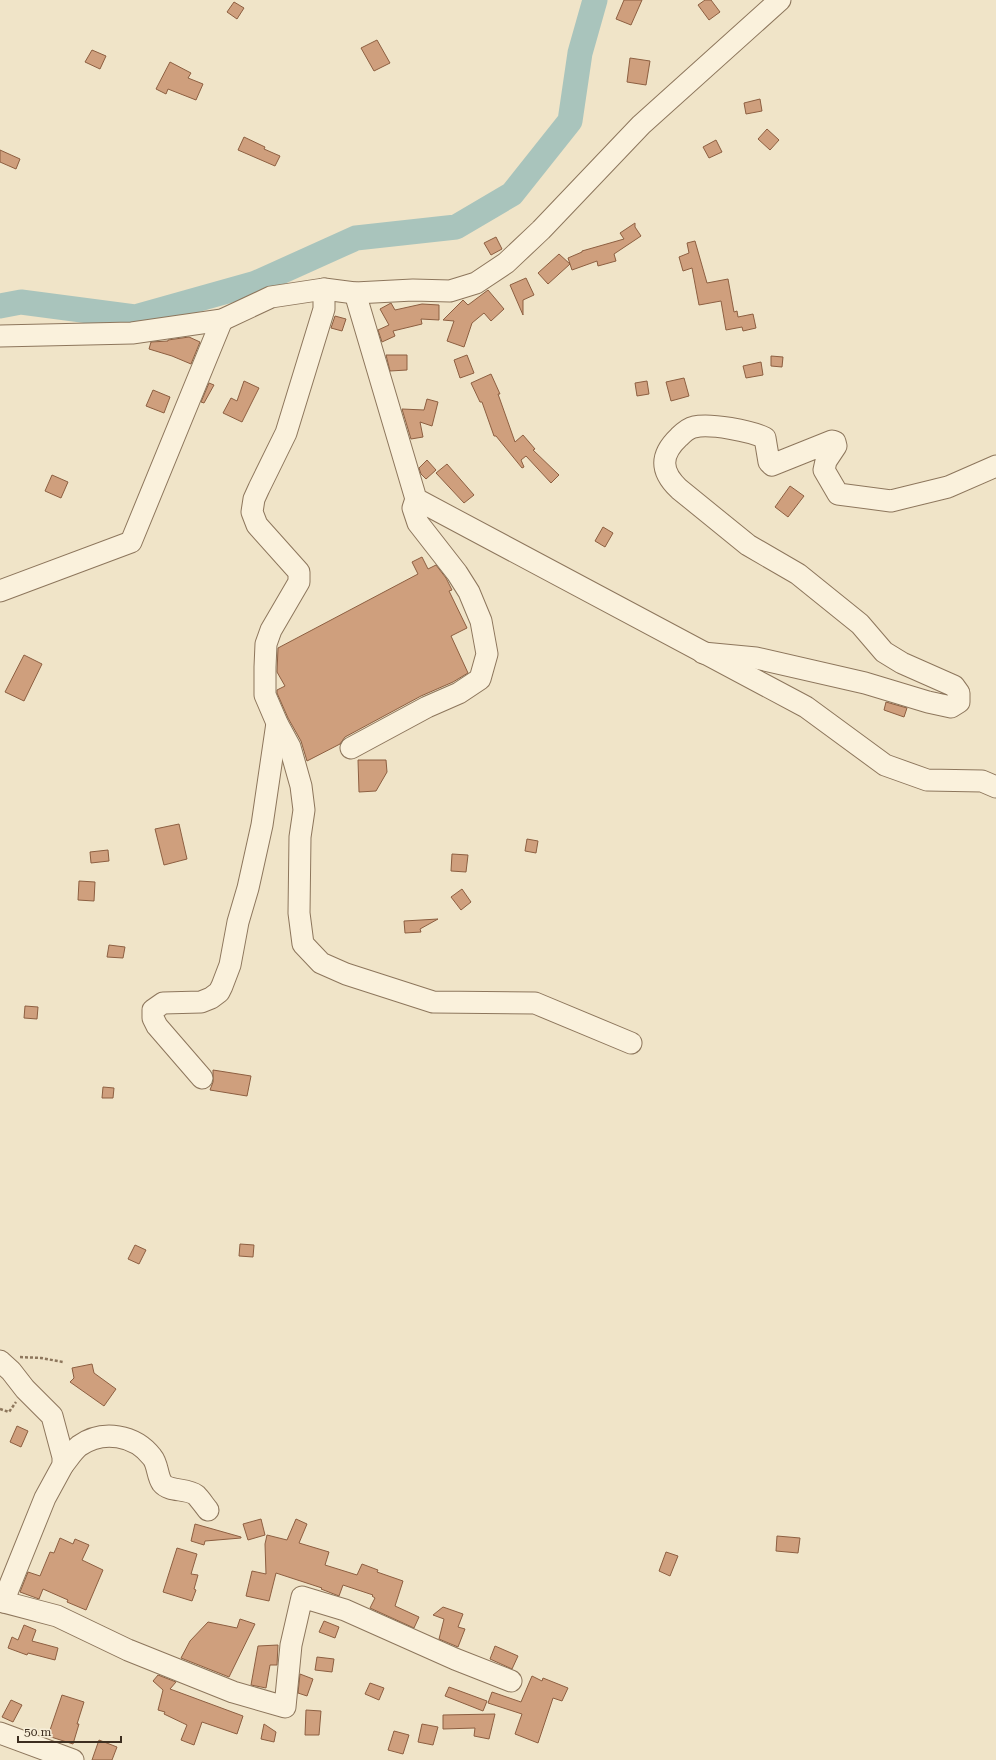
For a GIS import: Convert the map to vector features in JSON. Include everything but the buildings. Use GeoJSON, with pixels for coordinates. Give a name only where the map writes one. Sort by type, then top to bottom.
{"type":"FeatureCollection","features":[{"type":"Feature","properties":{"kind":"street"},"geometry":{"type":"LineString","coordinates":[[0,336],[132,333],[222,320],[271,297],[324,289],[355,293],[413,290],[450,292],[476,283],[506,264],[541,230],[641,125],[780,0]]}},
{"type":"Feature","properties":{"kind":"street"},"geometry":{"type":"LineString","coordinates":[[324,289],[324,309],[286,432],[254,499],[252,512],[257,525],[299,572],[299,582],[271,630],[266,644],[265,695],[277,723],[290,747],[301,786],[304,810],[300,836],[299,914],[303,944],[321,963],[346,974],[433,1002],[535,1003],[631,1042]]}},
{"type":"Feature","properties":{"kind":"street"},"geometry":{"type":"LineString","coordinates":[[351,748],[427,706],[459,693],[480,679],[487,654],[481,621],[469,592],[457,573],[418,523],[413,508],[416,499],[355,293]]}},
{"type":"Feature","properties":{"kind":"street"},"geometry":{"type":"LineString","coordinates":[[0,591],[131,542],[222,320]]}},
{"type":"Feature","properties":{"kind":"street"},"geometry":{"type":"LineString","coordinates":[[703,653],[756,658],[865,683],[928,702],[951,707],[959,702],[958,693],[954,686],[902,663],[884,652],[860,624],[798,574],[748,546],[678,490],[668,479],[664,469],[669,446],[682,434],[694,427],[708,427],[733,429],[757,435],[764,438],[769,462],[772,464],[832,441],[835,442],[836,446],[826,461],[824,470],[838,494],[877,500],[891,501],[938,490],[996,466]]}},
{"type":"Feature","properties":{"kind":"street"},"geometry":{"type":"LineString","coordinates":[[416,499],[806,707],[885,765],[928,780],[982,781],[996,787]]}},
{"type":"Feature","properties":{"kind":"street"},"geometry":{"type":"LineString","coordinates":[[202,1078],[157,1026],[153,1018],[153,1010],[163,1003],[201,1002],[211,998],[219,992],[222,986],[230,964],[238,922],[248,888],[262,825],[277,723]]}},
{"type":"Feature","properties":{"kind":"street"},"geometry":{"type":"LineString","coordinates":[[7,1359],[11,1371],[25,1389],[52,1416],[63,1457],[63,1465]]}},
{"type":"Feature","properties":{"kind":"street"},"geometry":{"type":"LineString","coordinates":[[208,1510],[196,1495],[184,1490],[168,1487],[162,1483],[154,1459],[132,1440],[120,1436],[104,1436],[90,1440],[79,1446],[63,1465],[45,1498],[2,1602],[57,1616],[128,1650],[233,1692],[285,1707],[291,1645],[302,1597],[345,1610],[511,1681]]}},
{"type":"Feature","properties":{"kind":"street"},"geometry":{"type":"LineString","coordinates":[[0,1733],[73,1760]]}},
{"type":"Feature","properties":{"kind":"path"},"geometry":{"type":"LineString","coordinates":[[7,1359],[41,1358],[63,1362]]}},
{"type":"Feature","properties":{"kind":"waterway"},"geometry":{"type":"LineString","coordinates":[[0,306],[21,302],[135,317],[256,283],[356,238],[456,227],[512,194],[570,121],[580,53],[595,0]]}}]}
